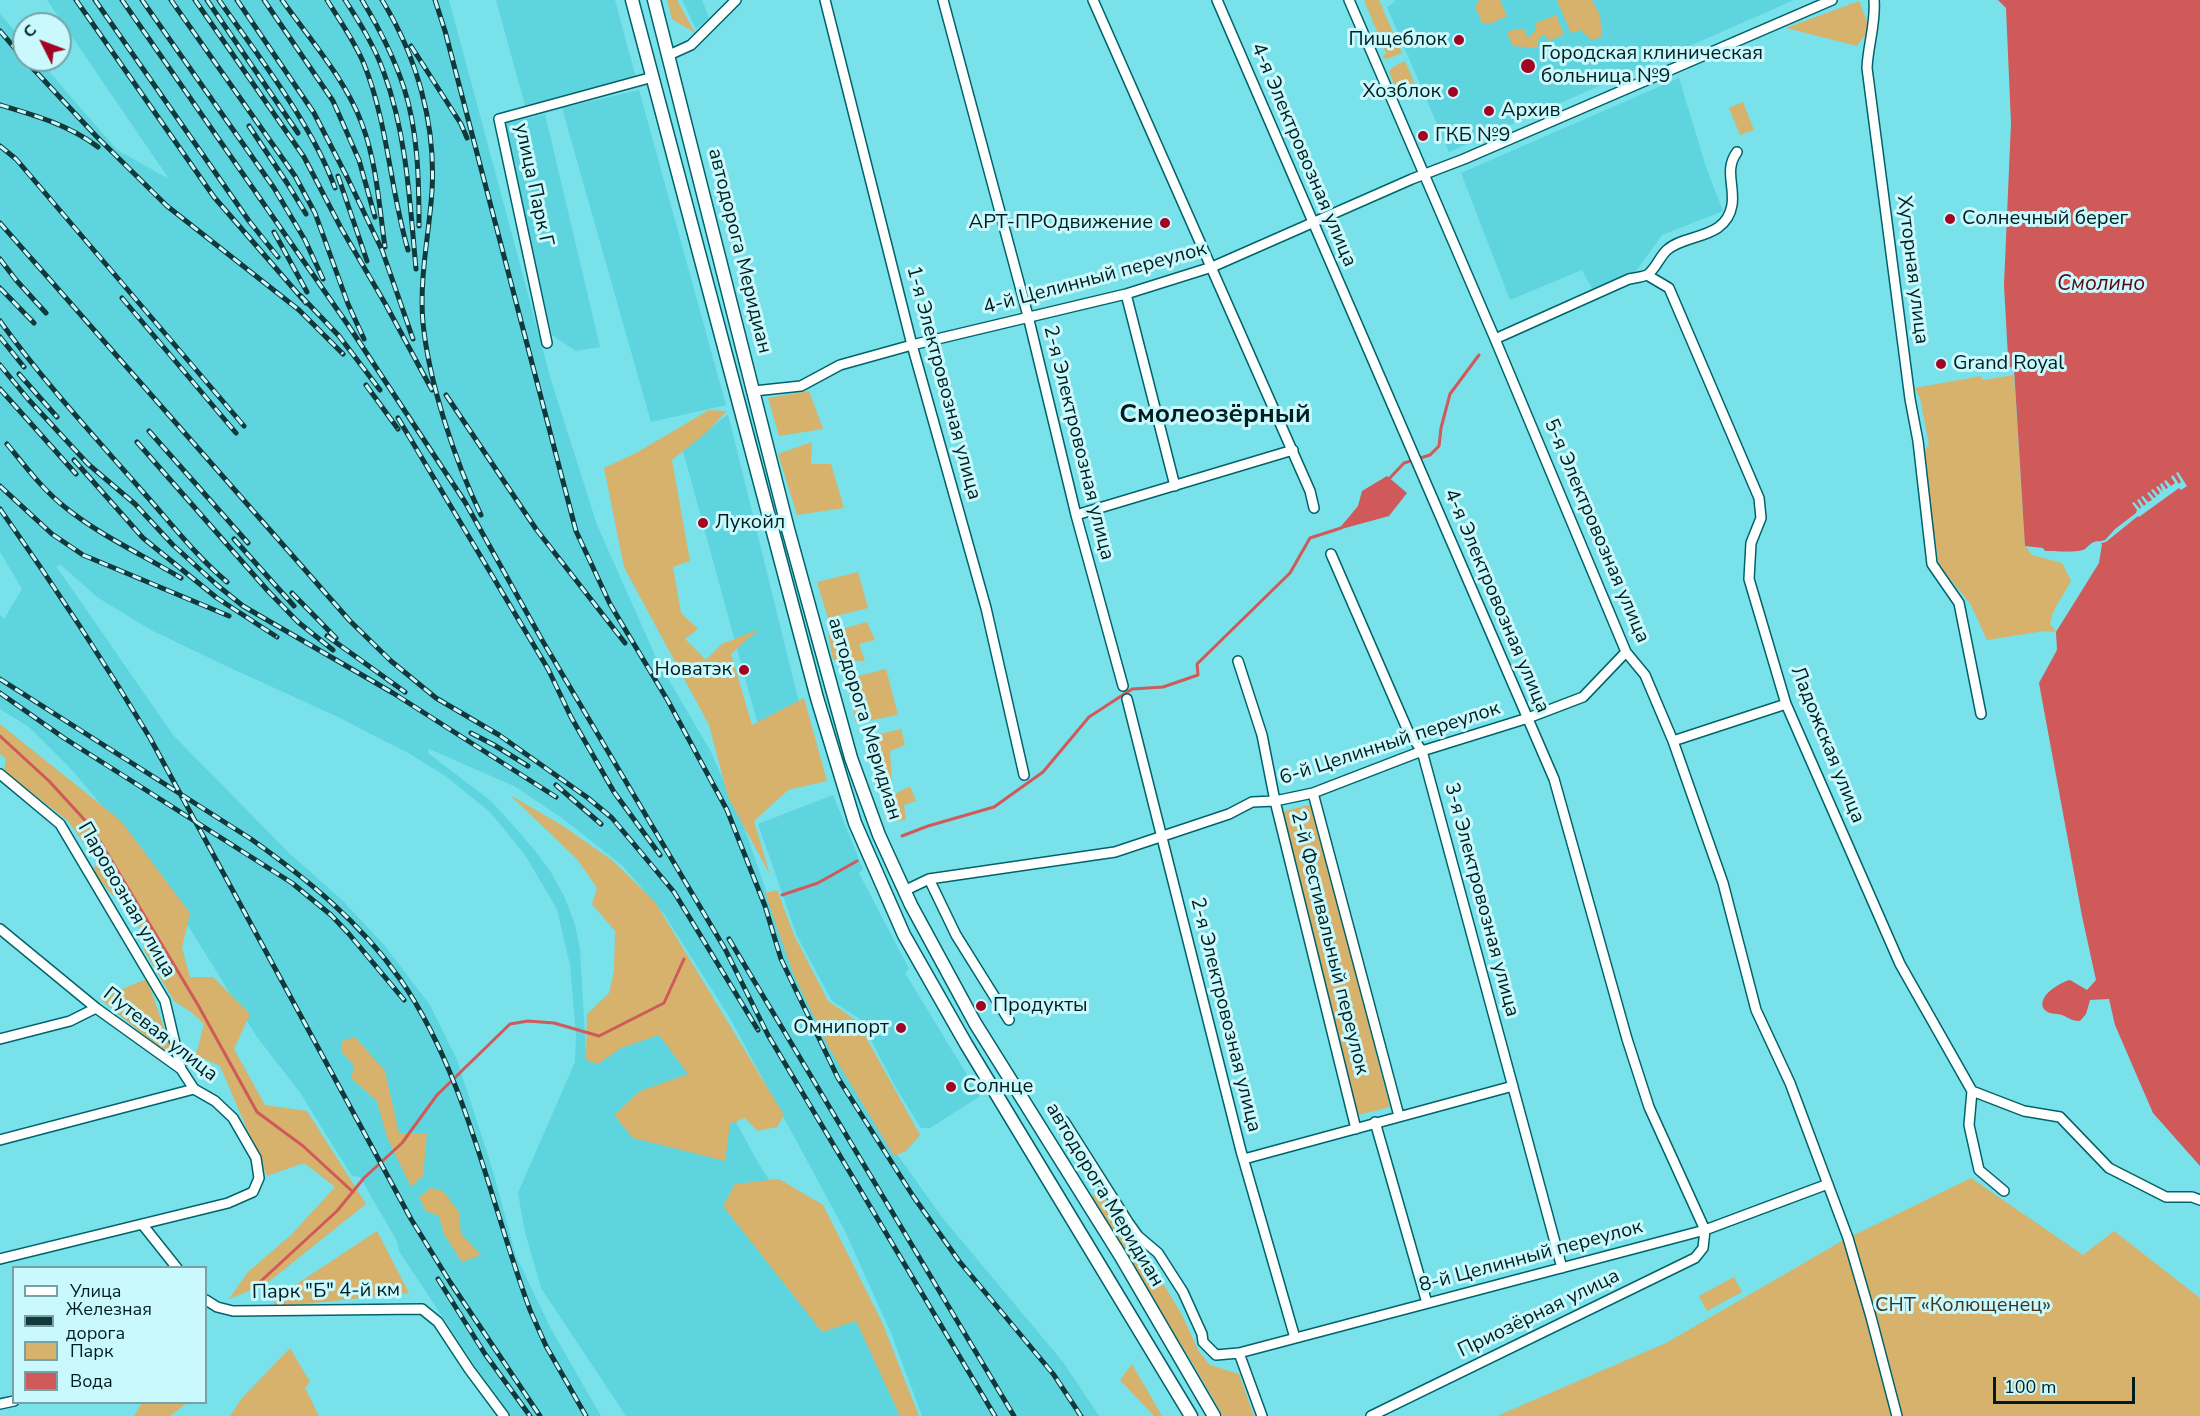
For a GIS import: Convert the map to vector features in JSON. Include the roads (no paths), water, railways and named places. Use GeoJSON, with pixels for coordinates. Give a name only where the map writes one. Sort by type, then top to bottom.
{"type":"FeatureCollection","features":[{"type":"Feature","properties":{"kind":"main road","name":"автодорога Меридиан"},"geometry":{"type":"LineString","coordinates":[[632,0],[817,698],[855,823],[904,935],[976,1061],[1191,1416]]}},
{"type":"Feature","properties":{"kind":"main road","name":"автодорога Меридиан"},"geometry":{"type":"LineString","coordinates":[[654,0],[791,540],[851,758],[879,835],[904,891],[975,1023],[1120,1255],[1214,1416]]}},
{"type":"Feature","properties":{"kind":"main road"},"geometry":{"type":"LineString","coordinates":[[887,899],[904,891]]}},
{"type":"Feature","properties":{"kind":"street"},"geometry":{"type":"LineString","coordinates":[[669,55],[691,45],[736,0]]}},
{"type":"Feature","properties":{"kind":"street","name":"1-я Электровозная улица"},"geometry":{"type":"LineString","coordinates":[[825,0],[912,345],[986,608],[1024,775]]}},
{"type":"Feature","properties":{"kind":"street","name":"2-я Электровозная улица"},"geometry":{"type":"LineString","coordinates":[[943,0],[1028,316],[1076,515],[1123,687]]}},
{"type":"Feature","properties":{"kind":"street"},"geometry":{"type":"LineString","coordinates":[[1093,0],[1293,450],[1310,491],[1314,508]]}},
{"type":"Feature","properties":{"kind":"street","name":"4-я Электровозная улица"},"geometry":{"type":"LineString","coordinates":[[1218,0],[1313,225],[1554,779],[1627,1039],[1649,1107],[1705,1230]]}},
{"type":"Feature","properties":{"kind":"street","name":"5-я Электровозная улица"},"geometry":{"type":"LineString","coordinates":[[1349,0],[1495,339],[1626,652],[1645,675],[1673,741],[1723,883],[1755,1010],[1790,1083],[1848,1238],[1897,1416]]}},
{"type":"Feature","properties":{"kind":"street","name":"4-й Целинный переулок"},"geometry":{"type":"LineString","coordinates":[[754,391],[801,386],[840,365],[1028,316],[1126,294],[1212,267],[1313,225],[1412,179],[1425,176],[1833,0]]}},
{"type":"Feature","properties":{"kind":"street","name":"Хуторная улица"},"geometry":{"type":"LineString","coordinates":[[1874,0],[1867,68],[1909,387],[1918,438],[1932,564],[1959,603],[1981,714]]}},
{"type":"Feature","properties":{"kind":"street","name":"улица Парк Г"},"geometry":{"type":"LineString","coordinates":[[548,343],[500,118],[653,77]]}},
{"type":"Feature","properties":{"kind":"street"},"geometry":{"type":"LineString","coordinates":[[1495,339],[1629,279],[1647,275],[1667,250],[1679,242],[1710,234],[1726,219],[1732,205],[1729,170],[1737,152]]}},
{"type":"Feature","properties":{"kind":"street","name":"Ладожская улица"},"geometry":{"type":"LineString","coordinates":[[1647,275],[1669,288],[1760,498],[1761,518],[1751,543],[1749,579],[1786,704],[1900,964],[1972,1091]]}},
{"type":"Feature","properties":{"kind":"street"},"geometry":{"type":"LineString","coordinates":[[1126,294],[1175,486]]}},
{"type":"Feature","properties":{"kind":"street"},"geometry":{"type":"LineString","coordinates":[[1076,515],[1293,450]]}},
{"type":"Feature","properties":{"kind":"street","name":"3-я Электровозная улица"},"geometry":{"type":"LineString","coordinates":[[1331,554],[1408,731],[1422,751],[1562,1268]]}},
{"type":"Feature","properties":{"kind":"street","name":"6-й Целинный переулок"},"geometry":{"type":"LineString","coordinates":[[904,891],[929,879],[1114,852],[1229,814],[1252,802],[1275,801],[1314,793],[1422,751],[1528,718],[1583,697],[1626,652]]}},
{"type":"Feature","properties":{"kind":"street","name":"2-й Фестивальный переулок"},"geometry":{"type":"LineString","coordinates":[[1238,661],[1262,735],[1275,801],[1356,1129]]}},
{"type":"Feature","properties":{"kind":"street","name":"2-я Электровозная улица"},"geometry":{"type":"LineString","coordinates":[[1127,699],[1244,1159],[1295,1338]]}},
{"type":"Feature","properties":{"kind":"street"},"geometry":{"type":"LineString","coordinates":[[1673,741],[1786,704]]}},
{"type":"Feature","properties":{"kind":"street","name":"Паровозная улица"},"geometry":{"type":"LineString","coordinates":[[0,774],[60,824],[165,1001],[181,1069]]}},
{"type":"Feature","properties":{"kind":"street","name":"2-й Фестивальный переулок"},"geometry":{"type":"LineString","coordinates":[[1314,793],[1399,1116]]}},
{"type":"Feature","properties":{"kind":"street"},"geometry":{"type":"LineString","coordinates":[[929,879],[956,935],[1009,1020]]}},
{"type":"Feature","properties":{"kind":"street","name":"Путевая улица"},"geometry":{"type":"LineString","coordinates":[[0,929],[4,938],[181,1069],[194,1089],[215,1101],[233,1118],[256,1158],[259,1178],[253,1192],[228,1203],[142,1224]]}},
{"type":"Feature","properties":{"kind":"street"},"geometry":{"type":"LineString","coordinates":[[0,1039],[70,1022],[96,1008]]}},
{"type":"Feature","properties":{"kind":"street"},"geometry":{"type":"LineString","coordinates":[[1244,1159],[1513,1086]]}},
{"type":"Feature","properties":{"kind":"street"},"geometry":{"type":"LineString","coordinates":[[0,1140],[194,1089]]}},
{"type":"Feature","properties":{"kind":"street"},"geometry":{"type":"LineString","coordinates":[[2004,1191],[1979,1170],[1969,1125],[1972,1091],[2024,1111],[2060,1117],[2109,1168],[2166,1197],[2192,1197],[2200,1200]]}},
{"type":"Feature","properties":{"kind":"street"},"geometry":{"type":"LineString","coordinates":[[1064,1120],[1128,1222],[1138,1236],[1158,1253],[1183,1292],[1202,1334],[1203,1342],[1216,1354],[1239,1353],[1262,1416]]}},
{"type":"Feature","properties":{"kind":"street"},"geometry":{"type":"LineString","coordinates":[[1375,1122],[1427,1304]]}},
{"type":"Feature","properties":{"kind":"street","name":"8-й Целинный переулок"},"geometry":{"type":"LineString","coordinates":[[1239,1353],[1705,1230],[1828,1184]]}},
{"type":"Feature","properties":{"kind":"street"},"geometry":{"type":"LineString","coordinates":[[0,1259],[142,1224],[175,1266]]}},
{"type":"Feature","properties":{"kind":"street","name":"Приозёрная улица"},"geometry":{"type":"LineString","coordinates":[[1371,1416],[1695,1258],[1703,1248],[1705,1230]]}},
{"type":"Feature","properties":{"kind":"street","name":"Парк \"Б\" 4-й км"},"geometry":{"type":"LineString","coordinates":[[207,1301],[217,1307],[233,1311],[422,1309],[438,1322],[504,1416]]}},
{"type":"Feature","properties":{"kind":"water","name":"Смолино"},"geometry":{"type":"Polygon","coordinates":[[[1998,0],[2200,0],[2200,1166],[2153,1113],[2115,1025],[2109,999],[2090,1000],[2086,1014],[2080,1021],[2048,1012],[2042,1004],[2050,991],[2066,981],[2070,980],[2087,990],[2096,980],[2039,683],[2057,650],[2056,632],[2099,563],[2102,544],[2097,541],[2085,549],[2072,551],[2045,551],[2043,548],[2025,546],[2014,368],[2004,366],[2001,362],[2008,357],[2004,285],[2011,123],[2006,8],[1998,0]]]}},
{"type":"Feature","properties":{"kind":"water"},"geometry":{"type":"Polygon","coordinates":[[[1387,476],[1407,493],[1389,516],[1338,530],[1358,506],[1362,491],[1387,476]]]}},
{"type":"Feature","properties":{"kind":"waterway"},"geometry":{"type":"LineString","coordinates":[[1388,480],[1404,463],[1430,455],[1439,446],[1450,394],[1479,355]]}},
{"type":"Feature","properties":{"kind":"waterway"},"geometry":{"type":"LineString","coordinates":[[902,836],[994,807],[1043,772],[1089,717],[1132,689],[1163,687],[1198,675],[1197,664],[1290,573],[1310,538],[1341,528]]}},
{"type":"Feature","properties":{"kind":"waterway"},"geometry":{"type":"LineString","coordinates":[[0,736],[49,781],[92,828],[198,1005],[257,1112],[303,1146],[353,1192]]}},
{"type":"Feature","properties":{"kind":"waterway"},"geometry":{"type":"LineString","coordinates":[[782,895],[818,883],[857,861]]}},
{"type":"Feature","properties":{"kind":"waterway"},"geometry":{"type":"LineString","coordinates":[[261,1281],[337,1211],[364,1178],[402,1143],[437,1095],[510,1024],[528,1021],[554,1023],[599,1036],[664,1003],[684,959]]}},
{"type":"Feature","properties":{"kind":"railway"},"geometry":{"type":"LineString","coordinates":[[76,0],[214,197],[306,303]]}},
{"type":"Feature","properties":{"kind":"railway"},"geometry":{"type":"LineString","coordinates":[[95,0],[249,221],[278,257]]}},
{"type":"Feature","properties":{"kind":"railway"},"geometry":{"type":"LineString","coordinates":[[122,0],[348,325],[465,502],[542,640],[725,949],[768,1035],[995,1416]]}},
{"type":"Feature","properties":{"kind":"railway"},"geometry":{"type":"LineString","coordinates":[[142,0],[274,188],[305,240],[323,279]]}},
{"type":"Feature","properties":{"kind":"railway"},"geometry":{"type":"LineString","coordinates":[[171,0],[295,176],[315,213],[348,304],[364,339]]}},
{"type":"Feature","properties":{"kind":"railway"},"geometry":{"type":"LineString","coordinates":[[195,0],[304,157],[432,390]]}},
{"type":"Feature","properties":{"kind":"railway"},"geometry":{"type":"LineString","coordinates":[[207,0],[298,133]]}},
{"type":"Feature","properties":{"kind":"railway"},"geometry":{"type":"LineString","coordinates":[[219,0],[298,115],[313,140],[335,188]]}},
{"type":"Feature","properties":{"kind":"railway"},"geometry":{"type":"LineString","coordinates":[[237,0],[314,113],[382,250],[413,339]]}},
{"type":"Feature","properties":{"kind":"railway"},"geometry":{"type":"LineString","coordinates":[[264,0],[333,101],[359,160],[375,217]]}},
{"type":"Feature","properties":{"kind":"railway"},"geometry":{"type":"LineString","coordinates":[[282,0],[337,75],[362,124],[374,170],[385,247]]}},
{"type":"Feature","properties":{"kind":"railway"},"geometry":{"type":"LineString","coordinates":[[327,0],[356,48],[372,87],[408,250]]}},
{"type":"Feature","properties":{"kind":"railway"},"geometry":{"type":"LineString","coordinates":[[345,0],[376,54],[392,97],[403,145],[416,269]]}},
{"type":"Feature","properties":{"kind":"railway"},"geometry":{"type":"LineString","coordinates":[[362,0],[391,54],[409,104],[417,156],[419,226]]}},
{"type":"Feature","properties":{"kind":"railway"},"geometry":{"type":"LineString","coordinates":[[382,0],[405,44],[422,92],[427,116],[431,141],[432,191],[423,274],[422,306],[426,346],[444,421],[481,515]]}},
{"type":"Feature","properties":{"kind":"railway"},"geometry":{"type":"LineString","coordinates":[[435,0],[576,531],[610,604],[668,701],[727,810],[765,906],[781,959],[838,1078],[913,1196],[959,1261],[1054,1375],[1081,1416]]}},
{"type":"Feature","properties":{"kind":"railway"},"geometry":{"type":"LineString","coordinates":[[0,31],[12,45]]}},
{"type":"Feature","properties":{"kind":"railway"},"geometry":{"type":"LineString","coordinates":[[411,46],[461,124],[467,138]]}},
{"type":"Feature","properties":{"kind":"railway"},"geometry":{"type":"LineString","coordinates":[[36,72],[96,136],[167,206],[299,310],[343,354]]}},
{"type":"Feature","properties":{"kind":"railway"},"geometry":{"type":"LineString","coordinates":[[0,105],[63,127],[98,147]]}},
{"type":"Feature","properties":{"kind":"railway"},"geometry":{"type":"LineString","coordinates":[[249,126],[306,214]]}},
{"type":"Feature","properties":{"kind":"railway"},"geometry":{"type":"LineString","coordinates":[[0,146],[16,159],[244,426]]}},
{"type":"Feature","properties":{"kind":"railway"},"geometry":{"type":"LineString","coordinates":[[338,176],[367,261]]}},
{"type":"Feature","properties":{"kind":"railway"},"geometry":{"type":"LineString","coordinates":[[0,223],[350,621],[391,661],[436,698],[499,735],[588,798],[612,818],[674,892],[758,1030]]}},
{"type":"Feature","properties":{"kind":"railway"},"geometry":{"type":"LineString","coordinates":[[274,232],[307,292]]}},
{"type":"Feature","properties":{"kind":"railway"},"geometry":{"type":"LineString","coordinates":[[0,259],[46,313]]}},
{"type":"Feature","properties":{"kind":"railway"},"geometry":{"type":"LineString","coordinates":[[0,288],[34,323]]}},
{"type":"Feature","properties":{"kind":"railway"},"geometry":{"type":"LineString","coordinates":[[301,296],[339,336],[380,390]]}},
{"type":"Feature","properties":{"kind":"railway"},"geometry":{"type":"LineString","coordinates":[[122,298],[236,433]]}},
{"type":"Feature","properties":{"kind":"railway"},"geometry":{"type":"LineString","coordinates":[[0,321],[88,429],[194,550],[227,582]]}},
{"type":"Feature","properties":{"kind":"railway"},"geometry":{"type":"LineString","coordinates":[[0,337],[24,367]]}},
{"type":"Feature","properties":{"kind":"railway"},"geometry":{"type":"LineString","coordinates":[[0,365],[88,464],[135,504],[173,545],[243,606],[393,693],[556,797]]}},
{"type":"Feature","properties":{"kind":"railway"},"geometry":{"type":"LineString","coordinates":[[19,374],[57,417]]}},
{"type":"Feature","properties":{"kind":"railway"},"geometry":{"type":"LineString","coordinates":[[366,385],[398,429]]}},
{"type":"Feature","properties":{"kind":"railway"},"geometry":{"type":"LineString","coordinates":[[0,389],[76,474]]}},
{"type":"Feature","properties":{"kind":"railway"},"geometry":{"type":"LineString","coordinates":[[446,395],[536,529],[625,643]]}},
{"type":"Feature","properties":{"kind":"railway"},"geometry":{"type":"LineString","coordinates":[[398,418],[548,669],[571,717],[614,792],[660,855]]}},
{"type":"Feature","properties":{"kind":"railway"},"geometry":{"type":"LineString","coordinates":[[149,431],[248,543]]}},
{"type":"Feature","properties":{"kind":"railway"},"geometry":{"type":"LineString","coordinates":[[137,442],[268,591],[298,622],[333,650]]}},
{"type":"Feature","properties":{"kind":"railway"},"geometry":{"type":"LineString","coordinates":[[7,444],[42,486],[66,508],[108,536],[181,578]]}},
{"type":"Feature","properties":{"kind":"railway"},"geometry":{"type":"LineString","coordinates":[[74,460],[143,538],[217,598],[277,637]]}},
{"type":"Feature","properties":{"kind":"railway"},"geometry":{"type":"LineString","coordinates":[[0,486],[52,534],[83,555],[229,616]]}},
{"type":"Feature","properties":{"kind":"railway"},"geometry":{"type":"LineString","coordinates":[[0,509],[77,622],[150,738],[411,1219],[450,1282],[540,1416]]}},
{"type":"Feature","properties":{"kind":"railway"},"geometry":{"type":"LineString","coordinates":[[234,539],[294,606]]}},
{"type":"Feature","properties":{"kind":"railway"},"geometry":{"type":"LineString","coordinates":[[292,593],[336,638]]}},
{"type":"Feature","properties":{"kind":"railway"},"geometry":{"type":"LineString","coordinates":[[327,636],[405,692]]}},
{"type":"Feature","properties":{"kind":"railway"},"geometry":{"type":"LineString","coordinates":[[0,679],[251,839],[332,903],[384,958],[423,1016],[443,1055],[475,1140],[530,1310],[546,1346],[586,1416]]}},
{"type":"Feature","properties":{"kind":"railway"},"geometry":{"type":"LineString","coordinates":[[0,693],[64,738],[292,883],[331,915],[404,1000]]}},
{"type":"Feature","properties":{"kind":"railway"},"geometry":{"type":"LineString","coordinates":[[471,733],[528,766]]}},
{"type":"Feature","properties":{"kind":"railway"},"geometry":{"type":"LineString","coordinates":[[556,785],[601,824]]}},
{"type":"Feature","properties":{"kind":"railway"},"geometry":{"type":"LineString","coordinates":[[729,939],[1014,1416]]}},
{"type":"Feature","properties":{"kind":"railway"},"geometry":{"type":"LineString","coordinates":[[438,1279],[485,1354],[530,1416]]}},
{"type":"Feature","properties":{"kind":"place","name":"Пищеблок"},"geometry":{"type":"Point","coordinates":[1459,40]}},
{"type":"Feature","properties":{"kind":"place","name":"Городская клиническая больница №9"},"geometry":{"type":"Point","coordinates":[1528,66]}},
{"type":"Feature","properties":{"kind":"place","name":"Хозблок"},"geometry":{"type":"Point","coordinates":[1453,92]}},
{"type":"Feature","properties":{"kind":"place","name":"Архив"},"geometry":{"type":"Point","coordinates":[1489,111]}},
{"type":"Feature","properties":{"kind":"place","name":"ГКБ №9"},"geometry":{"type":"Point","coordinates":[1423,136]}},
{"type":"Feature","properties":{"kind":"place","name":"Солнечный берег"},"geometry":{"type":"Point","coordinates":[1950,219]}},
{"type":"Feature","properties":{"kind":"place","name":"АРТ-ПРОдвижение"},"geometry":{"type":"Point","coordinates":[1165,223]}},
{"type":"Feature","properties":{"kind":"place","name":"Grand Royal"},"geometry":{"type":"Point","coordinates":[1941,364]}},
{"type":"Feature","properties":{"kind":"place","name":"Лукойл"},"geometry":{"type":"Point","coordinates":[703,523]}},
{"type":"Feature","properties":{"kind":"place","name":"Новатэк"},"geometry":{"type":"Point","coordinates":[744,670]}},
{"type":"Feature","properties":{"kind":"place","name":"Продукты"},"geometry":{"type":"Point","coordinates":[981,1006]}},
{"type":"Feature","properties":{"kind":"place","name":"Омнипорт"},"geometry":{"type":"Point","coordinates":[901,1028]}},
{"type":"Feature","properties":{"kind":"place","name":"Солнце"},"geometry":{"type":"Point","coordinates":[951,1087]}},
{"type":"Feature","properties":{"kind":"district","name":"Смолеозёрный"},"geometry":{"type":"Point","coordinates":[1215,416]}},
{"type":"Feature","properties":{"kind":"park label","name":"СНТ «Колющенец»"},"geometry":{"type":"Point","coordinates":[1963,1306]}}]}
